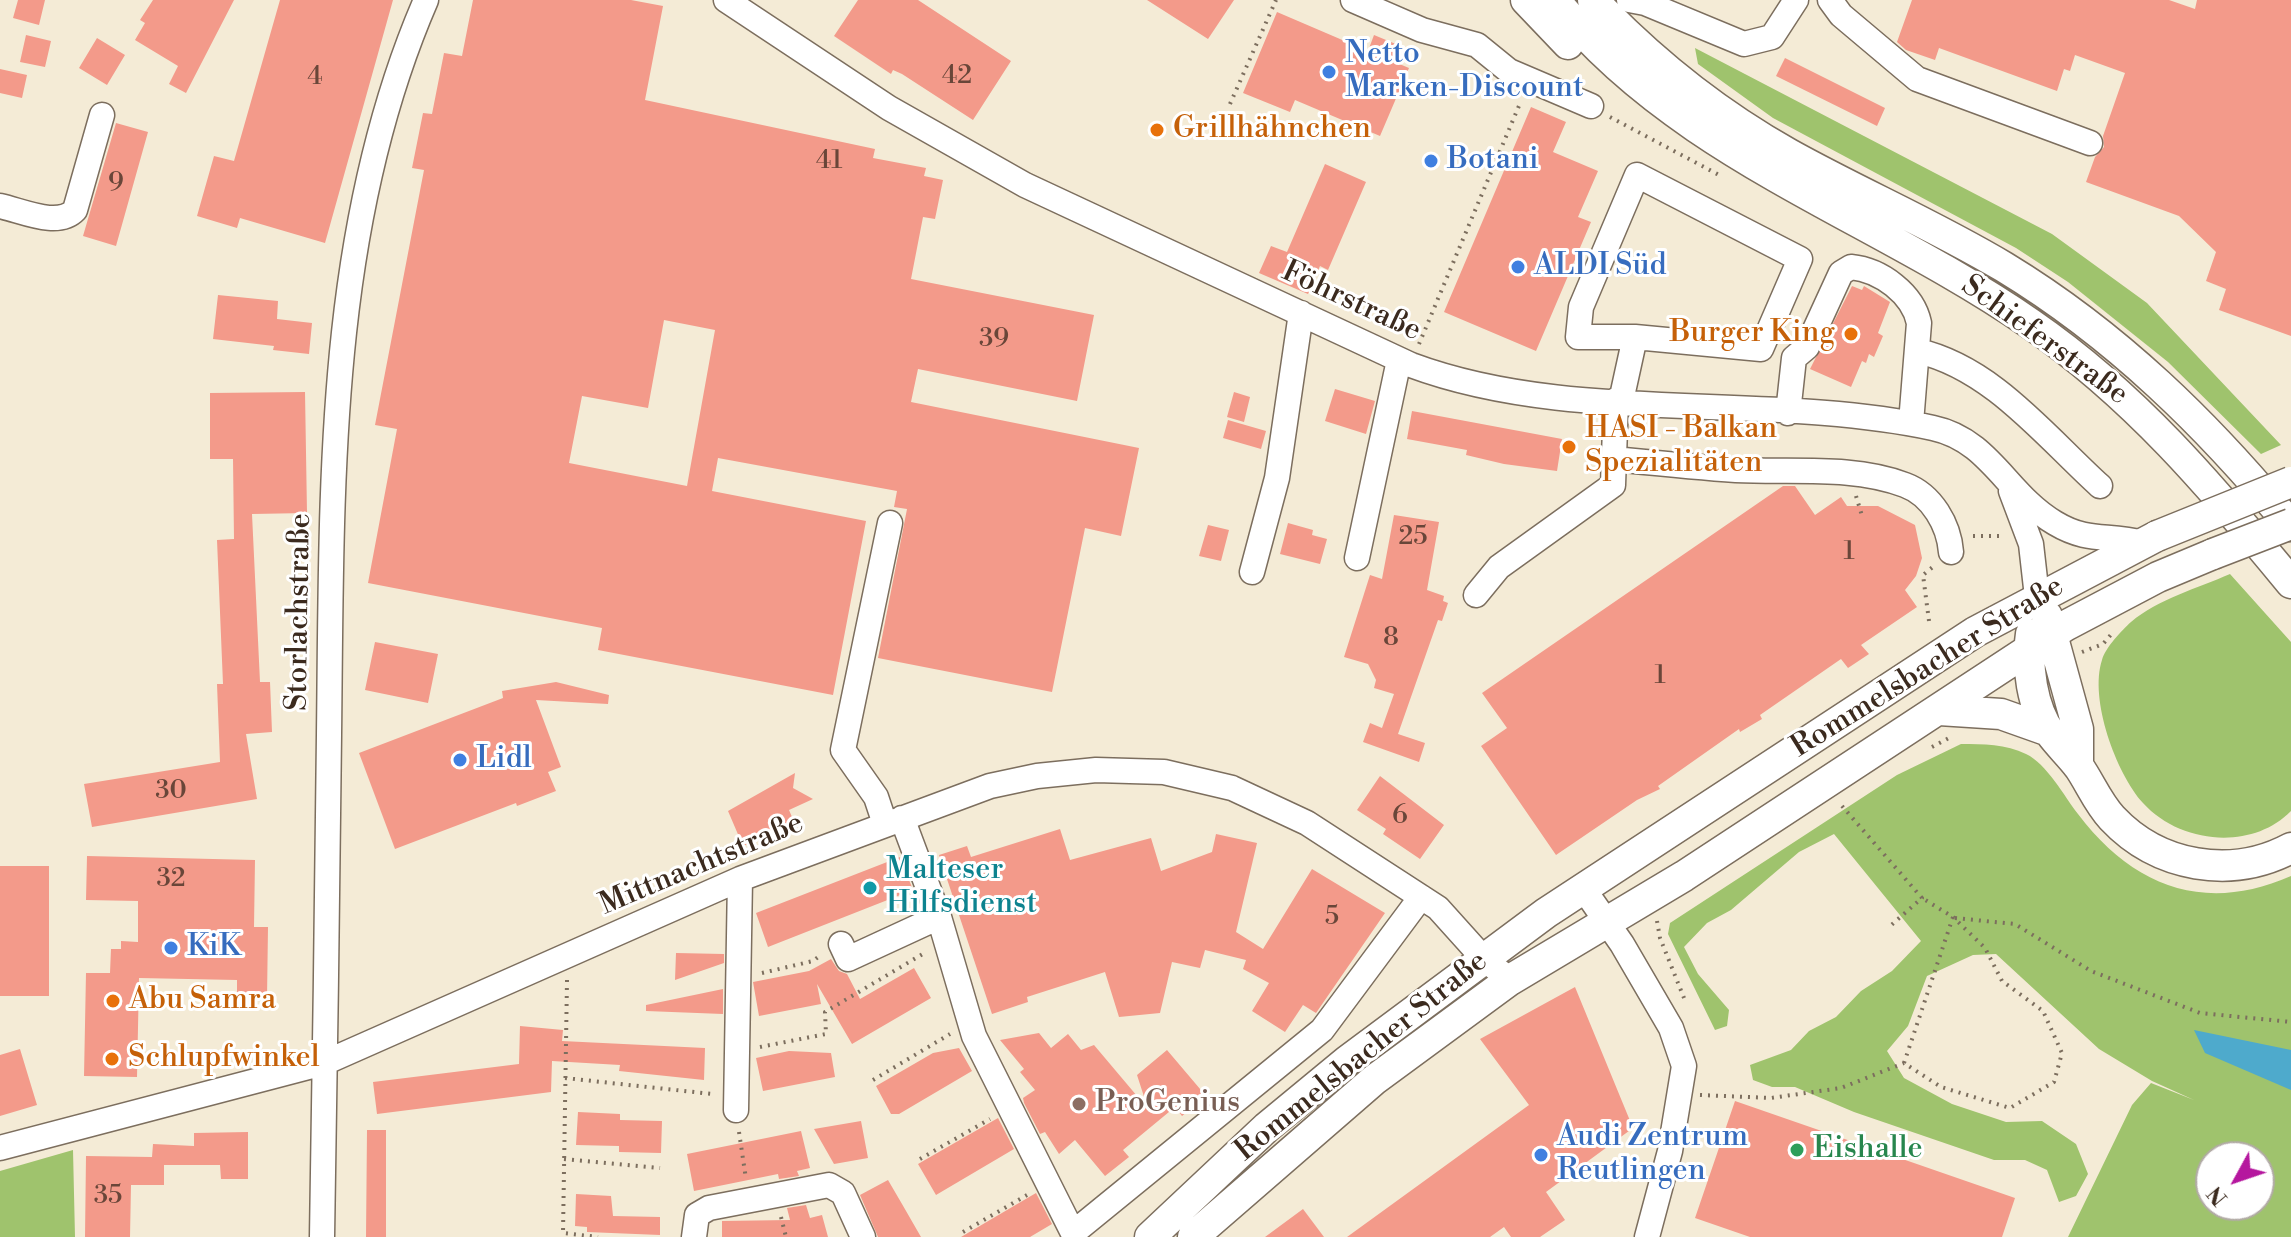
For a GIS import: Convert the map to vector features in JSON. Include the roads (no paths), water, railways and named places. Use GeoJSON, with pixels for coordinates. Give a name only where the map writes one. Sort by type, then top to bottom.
{"type":"FeatureCollection","features":[{"type":"Feature","properties":{"kind":"main road"},"geometry":{"type":"LineString","coordinates":[[1526,0],[1586,61],[1642,87]]}},
{"type":"Feature","properties":{"kind":"main road"},"geometry":{"type":"LineString","coordinates":[[1555,0],[1605,55],[1642,87],[1747,161]]}},
{"type":"Feature","properties":{"kind":"main road"},"geometry":{"type":"LineString","coordinates":[[1593,0],[1634,41],[1707,101],[1747,161]]}},
{"type":"Feature","properties":{"kind":"main road"},"geometry":{"type":"LineString","coordinates":[[1609,0],[1634,41]]}},
{"type":"Feature","properties":{"kind":"main road","name":"Schieferstraße"},"geometry":{"type":"LineString","coordinates":[[1747,161],[1978,252],[2081,319],[2176,399],[2240,465],[2291,525]]}},
{"type":"Feature","properties":{"kind":"main road","name":"Schieferstraße"},"geometry":{"type":"LineString","coordinates":[[1747,161],[1926,258],[2056,342],[2151,421],[2286,579]]}},
{"type":"Feature","properties":{"kind":"main road","name":"Rommelsbacher Straße"},"geometry":{"type":"LineString","coordinates":[[1150,1237],[1267,1127],[1483,958],[1583,888],[1975,632],[2149,539],[2291,482]]}},
{"type":"Feature","properties":{"kind":"main road","name":"Rommelsbacher Straße"},"geometry":{"type":"LineString","coordinates":[[1193,1237],[1374,1080],[1510,980],[1694,869],[2042,642],[2145,584],[2291,525]]}},
{"type":"Feature","properties":{"kind":"main road"},"geometry":{"type":"LineString","coordinates":[[2037,597],[2042,642],[2035,697],[2049,731],[2078,766],[2110,816],[2129,834],[2170,857],[2196,864],[2231,865],[2291,848]]}},
{"type":"Feature","properties":{"kind":"main road"},"geometry":{"type":"LineString","coordinates":[[2042,642],[2078,729],[2078,766]]}},
{"type":"Feature","properties":{"kind":"main road"},"geometry":{"type":"LineString","coordinates":[[1939,710],[2001,714],[2049,731]]}},
{"type":"Feature","properties":{"kind":"street","name":"Storlachstraße"},"geometry":{"type":"LineString","coordinates":[[322,1237],[331,556],[346,302],[377,147],[402,56],[426,0]]}},
{"type":"Feature","properties":{"kind":"street","name":"Föhrstraße"},"geometry":{"type":"LineString","coordinates":[[726,0],[889,108],[976,159],[1098,221],[1405,363],[1483,384],[1567,397],[1911,423],[1938,429],[1969,442],[1995,462],[2022,496],[2064,528],[2092,538],[2149,539]]}},
{"type":"Feature","properties":{"kind":"street"},"geometry":{"type":"LineString","coordinates":[[1353,0],[1422,30],[1477,45],[1509,71],[1591,106]]}},
{"type":"Feature","properties":{"kind":"street"},"geometry":{"type":"LineString","coordinates":[[1629,0],[1645,3],[1744,44],[1772,37],[1796,0]]}},
{"type":"Feature","properties":{"kind":"street"},"geometry":{"type":"LineString","coordinates":[[1830,0],[1841,15],[1917,79],[2090,143]]}},
{"type":"Feature","properties":{"kind":"street"},"geometry":{"type":"LineString","coordinates":[[0,206],[57,219],[67,218],[75,210],[102,115]]}},
{"type":"Feature","properties":{"kind":"street"},"geometry":{"type":"LineString","coordinates":[[1637,175],[1800,259],[1761,349],[1635,337],[1578,337],[1581,307],[1637,175]]}},
{"type":"Feature","properties":{"kind":"street"},"geometry":{"type":"LineString","coordinates":[[1788,413],[1794,358],[1807,347],[1841,273],[1851,267],[1861,268],[1906,294],[1916,307],[1918,351],[1911,423]]}},
{"type":"Feature","properties":{"kind":"street"},"geometry":{"type":"LineString","coordinates":[[1252,572],[1277,478],[1301,313]]}},
{"type":"Feature","properties":{"kind":"street"},"geometry":{"type":"LineString","coordinates":[[1476,595],[1499,567],[1613,485],[1618,400],[1635,337]]}},
{"type":"Feature","properties":{"kind":"street"},"geometry":{"type":"LineString","coordinates":[[1918,351],[1944,357],[1968,369],[2005,398],[2100,486]]}},
{"type":"Feature","properties":{"kind":"street"},"geometry":{"type":"LineString","coordinates":[[1357,558],[1405,363]]}},
{"type":"Feature","properties":{"kind":"street"},"geometry":{"type":"LineString","coordinates":[[1614,459],[1736,470],[1852,474],[1906,485],[1920,493],[1943,520],[1951,552]]}},
{"type":"Feature","properties":{"kind":"street","name":"Föhrstraße"},"geometry":{"type":"LineString","coordinates":[[2004,476],[2031,544],[2037,597]]}},
{"type":"Feature","properties":{"kind":"street"},"geometry":{"type":"LineString","coordinates":[[890,523],[843,750],[894,821],[939,917],[974,1036],[1073,1233],[1322,1030],[1421,897]]}},
{"type":"Feature","properties":{"kind":"street","name":"Mittnachtstraße"},"geometry":{"type":"LineString","coordinates":[[0,1148],[324,1063],[740,879],[990,786],[1037,776],[1096,770],[1164,772],[1232,788],[1307,823],[1421,897],[1452,921],[1483,958],[1510,980]]}},
{"type":"Feature","properties":{"kind":"street"},"geometry":{"type":"LineString","coordinates":[[727,1103],[740,879]]}},
{"type":"Feature","properties":{"kind":"street"},"geometry":{"type":"LineString","coordinates":[[1583,888],[1671,1028],[1684,1066],[1670,1151],[1647,1237]]}},
{"type":"Feature","properties":{"kind":"street"},"geometry":{"type":"LineString","coordinates":[[841,944],[848,959],[939,917]]}},
{"type":"Feature","properties":{"kind":"street"},"geometry":{"type":"LineString","coordinates":[[694,1237],[697,1215],[709,1208],[829,1185],[843,1193],[863,1237]]}},
{"type":"Feature","properties":{"kind":"water"},"geometry":{"type":"Polygon","coordinates":[[[2194,1030],[2291,1050],[2291,1090],[2205,1053],[2194,1030]]]}},
{"type":"Feature","properties":{"kind":"place","name":"Netto Marken-Discount"},"geometry":{"type":"Point","coordinates":[1329,72]}},
{"type":"Feature","properties":{"kind":"place","name":"Grillhähnchen"},"geometry":{"type":"Point","coordinates":[1157,130]}},
{"type":"Feature","properties":{"kind":"place","name":"Botani"},"geometry":{"type":"Point","coordinates":[1431,161]}},
{"type":"Feature","properties":{"kind":"place","name":"ALDI Süd"},"geometry":{"type":"Point","coordinates":[1518,267]}},
{"type":"Feature","properties":{"kind":"place","name":"Burger King"},"geometry":{"type":"Point","coordinates":[1851,334]}},
{"type":"Feature","properties":{"kind":"place","name":"HASI - Balkan Spezialitäten"},"geometry":{"type":"Point","coordinates":[1569,447]}},
{"type":"Feature","properties":{"kind":"place","name":"Lidl"},"geometry":{"type":"Point","coordinates":[460,760]}},
{"type":"Feature","properties":{"kind":"place","name":"Malteser Hilfsdienst"},"geometry":{"type":"Point","coordinates":[870,888]}},
{"type":"Feature","properties":{"kind":"place","name":"KiK"},"geometry":{"type":"Point","coordinates":[171,948]}},
{"type":"Feature","properties":{"kind":"place","name":"Abu Samra"},"geometry":{"type":"Point","coordinates":[113,1001]}},
{"type":"Feature","properties":{"kind":"place","name":"Schlupfwinkel"},"geometry":{"type":"Point","coordinates":[112,1059]}},
{"type":"Feature","properties":{"kind":"place","name":"ProGenius"},"geometry":{"type":"Point","coordinates":[1079,1104]}},
{"type":"Feature","properties":{"kind":"place","name":"Eishalle"},"geometry":{"type":"Point","coordinates":[1797,1150]}},
{"type":"Feature","properties":{"kind":"place","name":"Audi Zentrum Reutlingen"},"geometry":{"type":"Point","coordinates":[1541,1155]}}]}
